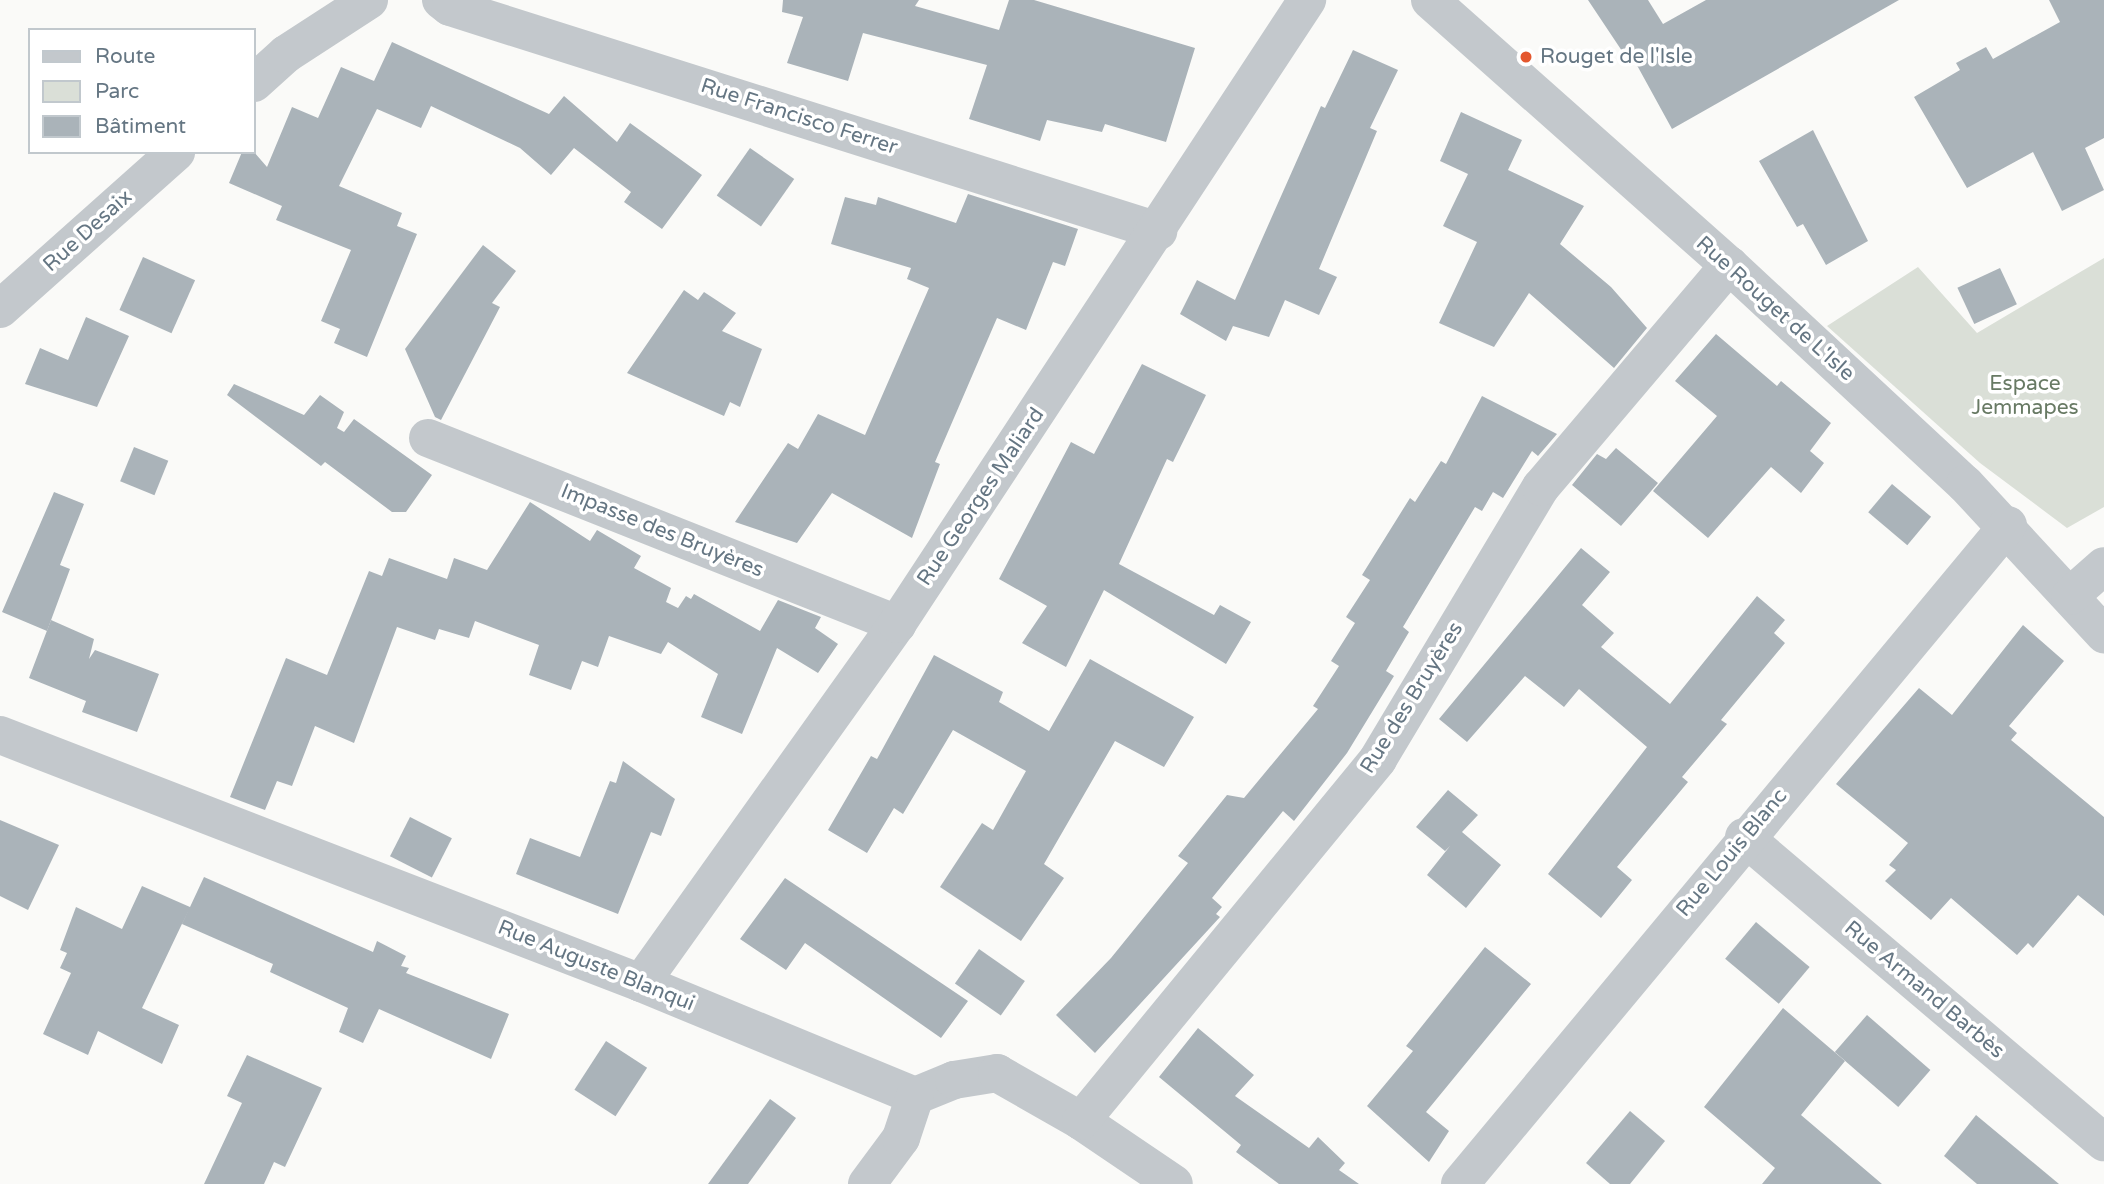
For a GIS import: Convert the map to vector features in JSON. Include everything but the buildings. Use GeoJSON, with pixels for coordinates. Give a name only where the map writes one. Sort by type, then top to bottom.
{"type":"FeatureCollection","features":[{"type":"Feature","properties":{"kind":"street"},"geometry":{"type":"LineString","coordinates":[[256,81],[286,54],[369,0]]}},
{"type":"Feature","properties":{"kind":"street","name":"Rue Francisco Ferrer"},"geometry":{"type":"LineString","coordinates":[[441,0],[450,7],[1158,231]]}},
{"type":"Feature","properties":{"kind":"street","name":"Rue Georges Maliard"},"geometry":{"type":"LineString","coordinates":[[641,983],[897,624],[1158,231],[1307,0]]}},
{"type":"Feature","properties":{"kind":"street","name":"Rue Rouget de L'Isle"},"geometry":{"type":"LineString","coordinates":[[1430,0],[1729,265],[2008,526],[2104,634]]}},
{"type":"Feature","properties":{"kind":"street","name":"Rue Desaix"},"geometry":{"type":"LineString","coordinates":[[0,309],[174,154]]}},
{"type":"Feature","properties":{"kind":"street","name":"Rue des Bruyères"},"geometry":{"type":"LineString","coordinates":[[1081,1121],[1378,759],[1541,487],[1729,265]]}},
{"type":"Feature","properties":{"kind":"street","name":"Impasse des Bruyères"},"geometry":{"type":"LineString","coordinates":[[428,438],[897,624]]}},
{"type":"Feature","properties":{"kind":"street","name":"Rue Louis Blanc"},"geometry":{"type":"LineString","coordinates":[[1460,1184],[1744,838],[2008,526]]}},
{"type":"Feature","properties":{"kind":"street"},"geometry":{"type":"LineString","coordinates":[[2070,596],[2104,566]]}},
{"type":"Feature","properties":{"kind":"street","name":"Rue Auguste Blanqui"},"geometry":{"type":"LineString","coordinates":[[0,735],[641,983],[915,1096]]}},
{"type":"Feature","properties":{"kind":"street","name":"Rue Armand Barbès"},"geometry":{"type":"LineString","coordinates":[[1744,838],[2104,1142]]}},
{"type":"Feature","properties":{"kind":"street"},"geometry":{"type":"LineString","coordinates":[[867,1184],[901,1138],[915,1096],[954,1080],[997,1073],[1081,1121],[1174,1184]]}},
{"type":"Feature","properties":{"kind":"green space","name":"Espace Jemmapes"},"geometry":{"type":"Polygon","coordinates":[[[2104,258],[2104,507],[2067,528],[1980,463],[1827,326],[1918,267],[1977,333],[2104,258]]]}},
{"type":"Feature","properties":{"kind":"place","name":"Rouget de l'Isle"},"geometry":{"type":"Point","coordinates":[1526,57]}}]}
